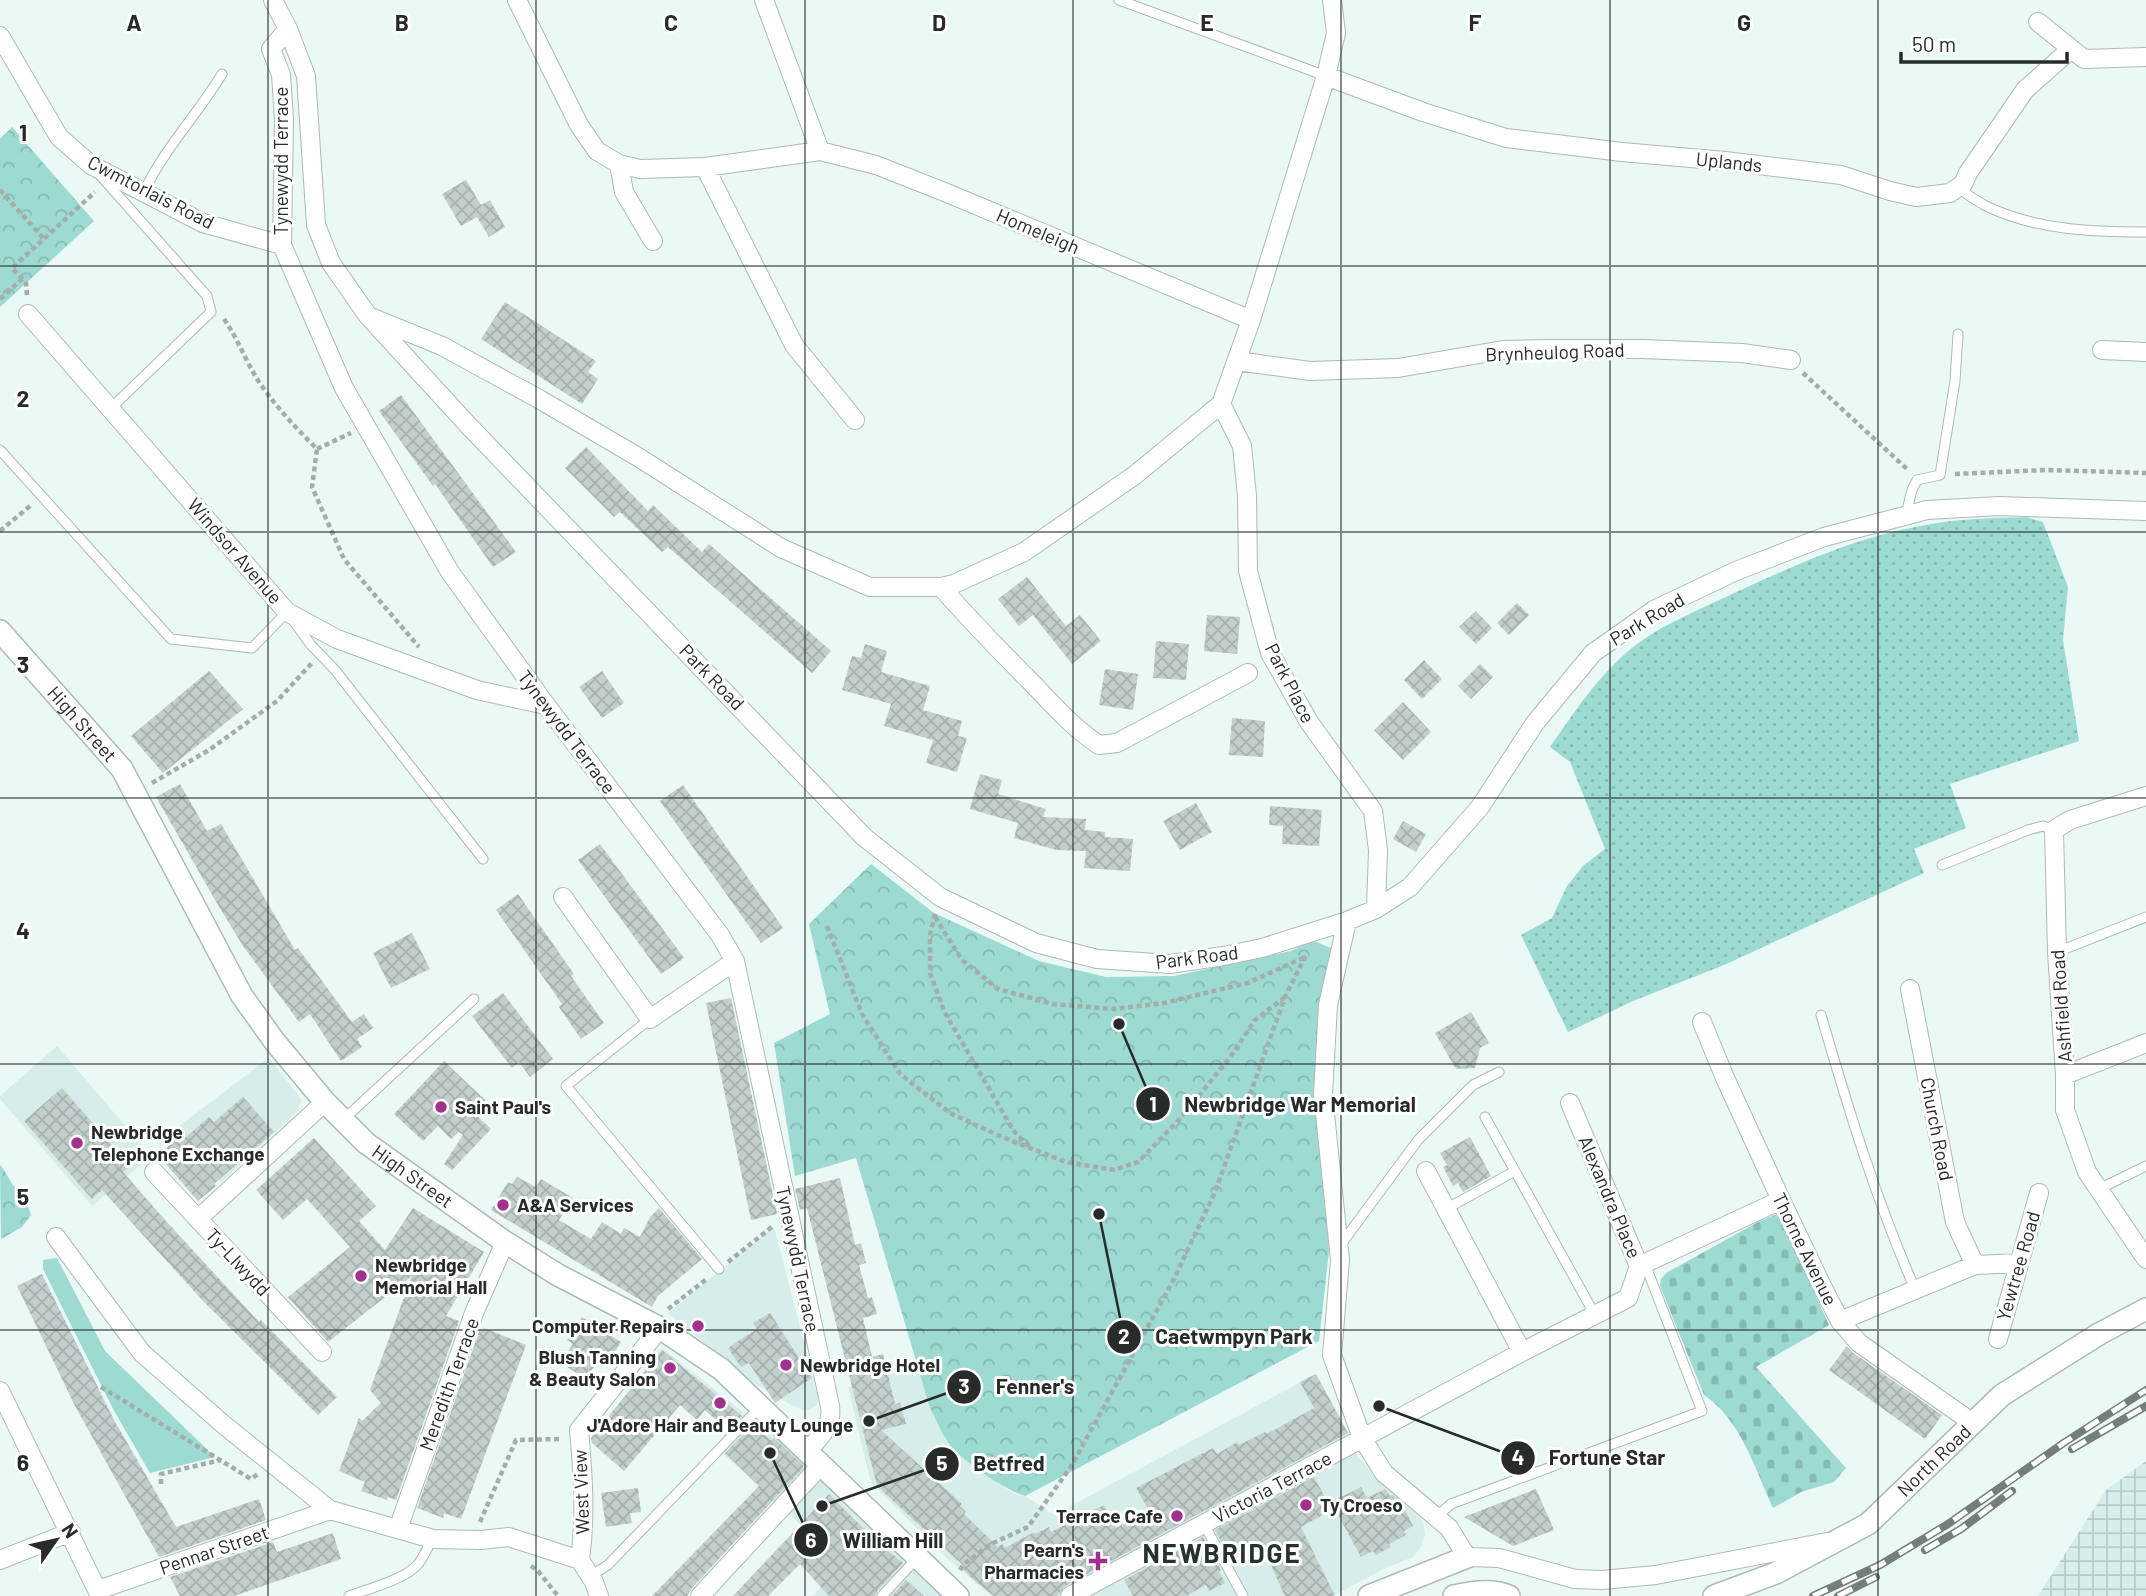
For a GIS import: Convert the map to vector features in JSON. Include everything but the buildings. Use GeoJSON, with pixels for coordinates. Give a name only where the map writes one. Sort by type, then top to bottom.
{"type":"FeatureCollection","features":[{"type":"Feature","properties":{"kind":"street","name":"Park Road"},"geometry":{"type":"LineString","coordinates":[[273,0],[288,29],[306,76],[316,225],[331,263],[368,316],[468,425],[864,837],[940,897],[1036,943],[1097,959],[1170,964],[1262,948],[1376,909],[1410,887],[1480,807],[1535,723],[1593,653],[1654,610],[1736,571],[1824,537],[1927,510],[1999,506],[2146,511]]}},
{"type":"Feature","properties":{"kind":"street","name":"Homeleigh"},"geometry":{"type":"LineString","coordinates":[[517,0],[579,125],[597,151],[619,164],[640,169],[705,167],[820,151],[876,165],[1251,320]]}},
{"type":"Feature","properties":{"kind":"street"},"geometry":{"type":"LineString","coordinates":[[764,0],[820,151]]}},
{"type":"Feature","properties":{"kind":"street"},"geometry":{"type":"LineString","coordinates":[[368,316],[442,346],[539,399],[638,457],[781,548],[870,587],[941,587],[954,584],[1024,552],[1135,475],[1221,404],[1251,320],[1326,76],[1336,33],[1332,0]]}},
{"type":"Feature","properties":{"kind":"street"},"geometry":{"type":"LineString","coordinates":[[2038,22],[2084,59],[2146,57]]}},
{"type":"Feature","properties":{"kind":"street","name":"Tynewydd Terrace"},"geometry":{"type":"LineString","coordinates":[[288,29],[271,49],[281,75],[284,119],[282,245],[344,388],[450,572],[546,705],[720,935],[735,961],[830,1406],[829,1424],[815,1458],[699,1596]]}},
{"type":"Feature","properties":{"kind":"street","name":"Cwmtorlais Road"},"geometry":{"type":"LineString","coordinates":[[0,36],[59,137],[92,165],[203,223],[282,245]]}},
{"type":"Feature","properties":{"kind":"street"},"geometry":{"type":"LineString","coordinates":[[1958,188],[2025,90],[2071,49]]}},
{"type":"Feature","properties":{"kind":"street","name":"Uplands"},"geometry":{"type":"LineString","coordinates":[[1326,76],[1506,138],[1841,175],[1916,197],[1940,195],[1958,188]]}},
{"type":"Feature","properties":{"kind":"street"},"geometry":{"type":"LineString","coordinates":[[619,164],[624,192],[653,241]]}},
{"type":"Feature","properties":{"kind":"street"},"geometry":{"type":"LineString","coordinates":[[705,167],[794,345],[855,420]]}},
{"type":"Feature","properties":{"kind":"street","name":"Windsor Avenue"},"geometry":{"type":"LineString","coordinates":[[28,314],[287,612],[337,639],[477,690],[546,705]]}},
{"type":"Feature","properties":{"kind":"street","name":"Brynheulog Road"},"geometry":{"type":"LineString","coordinates":[[1237,361],[1310,370],[1373,369],[1398,368],[1503,350],[1617,349],[1742,353],[1791,360]]}},
{"type":"Feature","properties":{"kind":"street"},"geometry":{"type":"LineString","coordinates":[[2102,350],[2146,352]]}},
{"type":"Feature","properties":{"kind":"street","name":"Park Place"},"geometry":{"type":"LineString","coordinates":[[1221,404],[1242,446],[1247,496],[1248,571],[1270,653],[1309,722],[1373,811],[1378,850],[1376,909]]}},
{"type":"Feature","properties":{"kind":"street","name":"Park Place"},"geometry":{"type":"LineString","coordinates":[[941,587],[1059,712],[1082,734],[1099,745],[1117,743],[1248,673]]}},
{"type":"Feature","properties":{"kind":"street","name":"High Street"},"geometry":{"type":"LineString","coordinates":[[0,631],[122,769],[242,996],[275,1042],[325,1102],[366,1143],[505,1242],[558,1275],[660,1328],[721,1369],[953,1591]]}},
{"type":"Feature","properties":{"kind":"street"},"geometry":{"type":"LineString","coordinates":[[2054,831],[2070,820],[2146,796]]}},
{"type":"Feature","properties":{"kind":"street","name":"Ashfield Road"},"geometry":{"type":"LineString","coordinates":[[2054,831],[2065,1110],[2087,1172],[2146,1259]]}},
{"type":"Feature","properties":{"kind":"street"},"geometry":{"type":"LineString","coordinates":[[563,897],[650,1019],[735,961]]}},
{"type":"Feature","properties":{"kind":"street"},"geometry":{"type":"LineString","coordinates":[[1347,921],[1328,1005],[1323,1094],[1340,1260],[1332,1355],[1362,1438],[1384,1473],[1449,1528],[1467,1557]]}},
{"type":"Feature","properties":{"kind":"street","name":"Church Road"},"geometry":{"type":"LineString","coordinates":[[1910,989],[1955,1222],[1975,1265]]}},
{"type":"Feature","properties":{"kind":"street","name":"Thorne Avenue"},"geometry":{"type":"LineString","coordinates":[[1702,1022],[1781,1200],[1840,1321],[1859,1343],[1973,1423]]}},
{"type":"Feature","properties":{"kind":"street"},"geometry":{"type":"LineString","coordinates":[[2065,1075],[2146,1043]]}},
{"type":"Feature","properties":{"kind":"street"},"geometry":{"type":"LineString","coordinates":[[198,1219],[325,1102]]}},
{"type":"Feature","properties":{"kind":"street","name":"Alexandra Place"},"geometry":{"type":"LineString","coordinates":[[1362,1438],[1628,1298],[1642,1265],[1570,1103]]}},
{"type":"Feature","properties":{"kind":"street"},"geometry":{"type":"LineString","coordinates":[[1426,1171],[1522,1352]]}},
{"type":"Feature","properties":{"kind":"street","name":"Ty-Llwydd"},"geometry":{"type":"LineString","coordinates":[[154,1172],[322,1352]]}},
{"type":"Feature","properties":{"kind":"street","name":"Yewtree Road"},"geometry":{"type":"LineString","coordinates":[[1998,1339],[2039,1193]]}},
{"type":"Feature","properties":{"kind":"street"},"geometry":{"type":"LineString","coordinates":[[1642,1265],[1781,1200]]}},
{"type":"Feature","properties":{"kind":"street"},"geometry":{"type":"LineString","coordinates":[[56,1237],[142,1353],[224,1425],[330,1510],[433,1539],[509,1537],[580,1560]]}},
{"type":"Feature","properties":{"kind":"street","name":"Meredith Terrace"},"geometry":{"type":"LineString","coordinates":[[398,1528],[474,1313],[505,1242]]}},
{"type":"Feature","properties":{"kind":"street"},"geometry":{"type":"LineString","coordinates":[[1840,1321],[1975,1265],[2019,1263]]}},
{"type":"Feature","properties":{"kind":"street","name":"North Road"},"geometry":{"type":"LineString","coordinates":[[1714,1596],[1776,1573],[1868,1524],[2002,1395],[2099,1334],[2146,1309]]}},
{"type":"Feature","properties":{"kind":"street","name":"West View"},"geometry":{"type":"LineString","coordinates":[[599,1596],[580,1560],[584,1501],[579,1430],[660,1328]]}},
{"type":"Feature","properties":{"kind":"street"},"geometry":{"type":"LineString","coordinates":[[0,1391],[99,1593]]}},
{"type":"Feature","properties":{"kind":"street","name":"Victoria Terrace"},"geometry":{"type":"LineString","coordinates":[[1070,1596],[1362,1438]]}},
{"type":"Feature","properties":{"kind":"street","name":"Pennar Street"},"geometry":{"type":"LineString","coordinates":[[99,1593],[330,1510]]}},
{"type":"Feature","properties":{"kind":"street"},"geometry":{"type":"LineString","coordinates":[[0,1560],[71,1532]]}},
{"type":"Feature","properties":{"kind":"street"},"geometry":{"type":"LineString","coordinates":[[1369,1596],[1467,1557],[1499,1558],[1575,1578],[1602,1580],[1656,1575],[1841,1539]]}},
{"type":"Feature","properties":{"kind":"street"},"geometry":{"type":"LineString","coordinates":[[1454,1596],[1500,1592],[1509,1596]]}},
{"type":"Feature","properties":{"kind":"lane"},"geometry":{"type":"LineString","coordinates":[[1119,0],[1326,76]]}},
{"type":"Feature","properties":{"kind":"lane"},"geometry":{"type":"LineString","coordinates":[[144,192],[151,176],[222,74]]}},
{"type":"Feature","properties":{"kind":"lane"},"geometry":{"type":"LineString","coordinates":[[92,165],[207,296],[211,312],[111,408]]}},
{"type":"Feature","properties":{"kind":"lane"},"geometry":{"type":"LineString","coordinates":[[1958,188],[1986,205],[2051,227],[2106,232],[2146,232]]}},
{"type":"Feature","properties":{"kind":"lane"},"geometry":{"type":"LineString","coordinates":[[1906,514],[1917,480],[1940,475],[1955,381],[1958,334]]}},
{"type":"Feature","properties":{"kind":"lane"},"geometry":{"type":"LineString","coordinates":[[0,450],[171,639],[252,648],[287,612],[484,859]]}},
{"type":"Feature","properties":{"kind":"lane"},"geometry":{"type":"LineString","coordinates":[[1942,865],[2028,830],[2043,826],[2054,831]]}},
{"type":"Feature","properties":{"kind":"lane"},"geometry":{"type":"LineString","coordinates":[[2057,952],[2146,917]]}},
{"type":"Feature","properties":{"kind":"lane"},"geometry":{"type":"LineString","coordinates":[[343,1120],[474,999]]}},
{"type":"Feature","properties":{"kind":"lane"},"geometry":{"type":"LineString","coordinates":[[1821,1015],[1854,1126],[1895,1244],[1915,1289]]}},
{"type":"Feature","properties":{"kind":"lane"},"geometry":{"type":"LineString","coordinates":[[650,1019],[566,1086],[719,1269]]}},
{"type":"Feature","properties":{"kind":"lane"},"geometry":{"type":"LineString","coordinates":[[1338,1249],[1418,1140],[1473,1085],[1499,1072]]}},
{"type":"Feature","properties":{"kind":"lane"},"geometry":{"type":"LineString","coordinates":[[1485,1117],[1595,1315]]}},
{"type":"Feature","properties":{"kind":"lane"},"geometry":{"type":"LineString","coordinates":[[2099,1189],[2146,1166]]}},
{"type":"Feature","properties":{"kind":"lane"},"geometry":{"type":"LineString","coordinates":[[1446,1209],[1516,1171]]}},
{"type":"Feature","properties":{"kind":"lane"},"geometry":{"type":"LineString","coordinates":[[1435,1518],[1451,1504],[1702,1411],[1642,1265]]}},
{"type":"Feature","properties":{"kind":"lane"},"geometry":{"type":"LineString","coordinates":[[590,1576],[608,1565],[761,1405]]}},
{"type":"Feature","properties":{"kind":"lane"},"geometry":{"type":"LineString","coordinates":[[1205,1524],[1243,1596]]}},
{"type":"Feature","properties":{"kind":"lane"},"geometry":{"type":"LineString","coordinates":[[349,1596],[394,1579],[418,1565],[433,1539]]}},
{"type":"Feature","properties":{"kind":"lane"},"geometry":{"type":"LineString","coordinates":[[882,1596],[919,1557]]}},
{"type":"Feature","properties":{"kind":"path"},"geometry":{"type":"LineString","coordinates":[[28,314],[26,284],[12,268],[106,182]]}},
{"type":"Feature","properties":{"kind":"path"},"geometry":{"type":"LineString","coordinates":[[0,190],[44,239]]}},
{"type":"Feature","properties":{"kind":"path"},"geometry":{"type":"LineString","coordinates":[[0,299],[22,279]]}},
{"type":"Feature","properties":{"kind":"path"},"geometry":{"type":"LineString","coordinates":[[207,296],[234,333],[258,380],[281,413],[317,449]]}},
{"type":"Feature","properties":{"kind":"path"},"geometry":{"type":"LineString","coordinates":[[1791,360],[1897,458],[1917,480]]}},
{"type":"Feature","properties":{"kind":"path"},"geometry":{"type":"LineString","coordinates":[[317,449],[366,426]]}},
{"type":"Feature","properties":{"kind":"path"},"geometry":{"type":"LineString","coordinates":[[317,449],[313,486],[344,559],[420,648]]}},
{"type":"Feature","properties":{"kind":"path"},"geometry":{"type":"LineString","coordinates":[[1940,475],[2045,470],[2146,473]]}},
{"type":"Feature","properties":{"kind":"path"},"geometry":{"type":"LineString","coordinates":[[0,531],[42,496]]}},
{"type":"Feature","properties":{"kind":"path"},"geometry":{"type":"LineString","coordinates":[[135,793],[209,750],[277,701],[320,655]]}},
{"type":"Feature","properties":{"kind":"path"},"geometry":{"type":"LineString","coordinates":[[940,897],[930,935],[930,973],[944,1011],[1013,1130],[1030,1148]]}},
{"type":"Feature","properties":{"kind":"path"},"geometry":{"type":"LineString","coordinates":[[935,916],[962,960],[999,989],[1053,1004],[1113,1009],[1164,1003],[1248,983],[1305,957]]}},
{"type":"Feature","properties":{"kind":"path"},"geometry":{"type":"LineString","coordinates":[[827,926],[862,1014],[900,1074],[950,1113],[1066,1162],[1114,1170],[1138,1162],[1179,1120],[1232,1055],[1255,1020],[1285,997]]}},
{"type":"Feature","properties":{"kind":"path"},"geometry":{"type":"LineString","coordinates":[[953,1591],[964,1564],[991,1544],[1028,1527],[1072,1465],[1173,1281],[1215,1192],[1285,997],[1318,930]]}},
{"type":"Feature","properties":{"kind":"path"},"geometry":{"type":"LineString","coordinates":[[101,1387],[251,1479],[272,1464]]}},
{"type":"Feature","properties":{"kind":"path"},"geometry":{"type":"LineString","coordinates":[[472,1540],[516,1440],[579,1438]]}},
{"type":"Feature","properties":{"kind":"path"},"geometry":{"type":"LineString","coordinates":[[162,1484],[161,1474],[221,1460]]}},
{"type":"Feature","properties":{"kind":"shaded area"},"geometry":{"type":"Polygon","coordinates":[[[57,1046],[151,1156],[92,1206],[0,1099],[0,1096],[57,1046]]]}},
{"type":"Feature","properties":{"kind":"shaded area"},"geometry":{"type":"Polygon","coordinates":[[[269,1058],[301,1099],[299,1110],[221,1183],[174,1130],[269,1058]]]}},
{"type":"Feature","properties":{"kind":"shaded area"},"geometry":{"type":"Polygon","coordinates":[[[774,1227],[819,1400],[816,1406],[808,1410],[791,1405],[754,1383],[668,1313],[774,1227]]]}},
{"type":"Feature","properties":{"kind":"shaded area"},"geometry":{"type":"Polygon","coordinates":[[[662,1348],[789,1449],[944,1596],[813,1596],[842,1563],[715,1446],[729,1430],[648,1363],[662,1348]]]}},
{"type":"Feature","properties":{"kind":"shaded area"},"geometry":{"type":"Polygon","coordinates":[[[918,1365],[930,1408],[948,1442],[961,1456],[1012,1493],[1025,1496],[1054,1515],[1316,1374],[1358,1457],[1423,1521],[1425,1534],[1421,1547],[1413,1557],[1332,1596],[991,1596],[948,1559],[871,1483],[848,1387],[918,1365]]]}},
{"type":"Feature","properties":{"kind":"shaded area"},"geometry":{"type":"Polygon","coordinates":[[[2146,1461],[2146,1596],[2038,1596],[2106,1490],[2146,1461]]]}},
{"type":"Feature","properties":{"kind":"green space"},"geometry":{"type":"Polygon","coordinates":[[[12,127],[94,221],[0,307],[0,139],[12,127]]]}},
{"type":"Feature","properties":{"kind":"green space"},"geometry":{"type":"Polygon","coordinates":[[[2026,517],[2043,522],[2068,587],[2063,640],[2079,741],[1950,784],[1966,828],[1914,849],[1924,873],[1724,965],[1633,1001],[1568,1032],[1521,935],[1552,918],[1567,886],[1583,866],[1605,849],[1570,762],[1550,747],[1602,677],[1627,652],[1661,629],[1753,584],[1823,554],[1895,531],[1920,526],[1959,520],[2026,517]]]}},
{"type":"Feature","properties":{"kind":"green space"},"geometry":{"type":"Polygon","coordinates":[[[871,864],[934,913],[1039,961],[1106,977],[1174,976],[1291,951],[1312,940],[1333,949],[1324,1173],[1329,1251],[1319,1341],[1025,1496],[984,1474],[954,1449],[930,1408],[856,1158],[795,1176],[774,1043],[830,1014],[809,924],[871,864]]]}},
{"type":"Feature","properties":{"kind":"green space"},"geometry":{"type":"Polygon","coordinates":[[[0,1165],[24,1198],[31,1215],[22,1227],[1,1239],[0,1165]]]}},
{"type":"Feature","properties":{"kind":"green space"},"geometry":{"type":"Polygon","coordinates":[[[1777,1214],[1829,1325],[1756,1367],[1846,1468],[1834,1482],[1801,1492],[1773,1508],[1737,1431],[1717,1405],[1704,1395],[1660,1286],[1666,1273],[1777,1214]]]}},
{"type":"Feature","properties":{"kind":"green space"},"geometry":{"type":"Polygon","coordinates":[[[57,1258],[105,1351],[215,1457],[150,1473],[113,1409],[43,1269],[43,1260],[57,1258]]]}},
{"type":"Feature","properties":{"kind":"railway"},"geometry":{"type":"LineString","coordinates":[[1813,1596],[1880,1565],[1948,1524],[2065,1442],[2146,1390]]}},
{"type":"Feature","properties":{"kind":"railway"},"geometry":{"type":"LineString","coordinates":[[2072,1449],[2146,1406]]}},
{"type":"Feature","properties":{"kind":"railway"},"geometry":{"type":"LineString","coordinates":[[1925,1550],[1961,1529],[2012,1491]]}},
{"type":"Feature","properties":{"kind":"railway"},"geometry":{"type":"LineString","coordinates":[[1838,1596],[1876,1577]]}},
{"type":"Feature","properties":{"kind":"place","name":"Newbridge War Memorial"},"geometry":{"type":"Point","coordinates":[1119,1024]}},
{"type":"Feature","properties":{"kind":"place","name":"Saint Paul's"},"geometry":{"type":"Point","coordinates":[441,1107]}},
{"type":"Feature","properties":{"kind":"place","name":"Newbridge Telephone Exchange"},"geometry":{"type":"Point","coordinates":[77,1143]}},
{"type":"Feature","properties":{"kind":"place","name":"A&A Services"},"geometry":{"type":"Point","coordinates":[503,1205]}},
{"type":"Feature","properties":{"kind":"place","name":"Caetwmpyn Park"},"geometry":{"type":"Point","coordinates":[1099,1214]}},
{"type":"Feature","properties":{"kind":"place","name":"Newbridge Memorial Hall"},"geometry":{"type":"Point","coordinates":[361,1276]}},
{"type":"Feature","properties":{"kind":"place","name":"Computer Repairs"},"geometry":{"type":"Point","coordinates":[698,1326]}},
{"type":"Feature","properties":{"kind":"place","name":"Newbridge Hotel"},"geometry":{"type":"Point","coordinates":[786,1365]}},
{"type":"Feature","properties":{"kind":"place","name":"Blush Tanning & Beauty Salon"},"geometry":{"type":"Point","coordinates":[670,1368]}},
{"type":"Feature","properties":{"kind":"place","name":"J'Adore Hair and Beauty Lounge"},"geometry":{"type":"Point","coordinates":[720,1403]}},
{"type":"Feature","properties":{"kind":"place","name":"Fortune Star"},"geometry":{"type":"Point","coordinates":[1379,1406]}},
{"type":"Feature","properties":{"kind":"place","name":"Fenner's"},"geometry":{"type":"Point","coordinates":[869,1421]}},
{"type":"Feature","properties":{"kind":"place","name":"William Hill"},"geometry":{"type":"Point","coordinates":[770,1453]}},
{"type":"Feature","properties":{"kind":"place","name":"Ty Croeso"},"geometry":{"type":"Point","coordinates":[1306,1505]}},
{"type":"Feature","properties":{"kind":"place","name":"Betfred"},"geometry":{"type":"Point","coordinates":[822,1506]}},
{"type":"Feature","properties":{"kind":"place","name":"Terrace Cafe"},"geometry":{"type":"Point","coordinates":[1177,1516]}},
{"type":"Feature","properties":{"kind":"place","name":"Pearn's Pharmacies"},"geometry":{"type":"Point","coordinates":[1098,1561]}},
{"type":"Feature","properties":{"kind":"district","name":"NEWBRIDGE"},"geometry":{"type":"Point","coordinates":[1222,1554]}}]}
